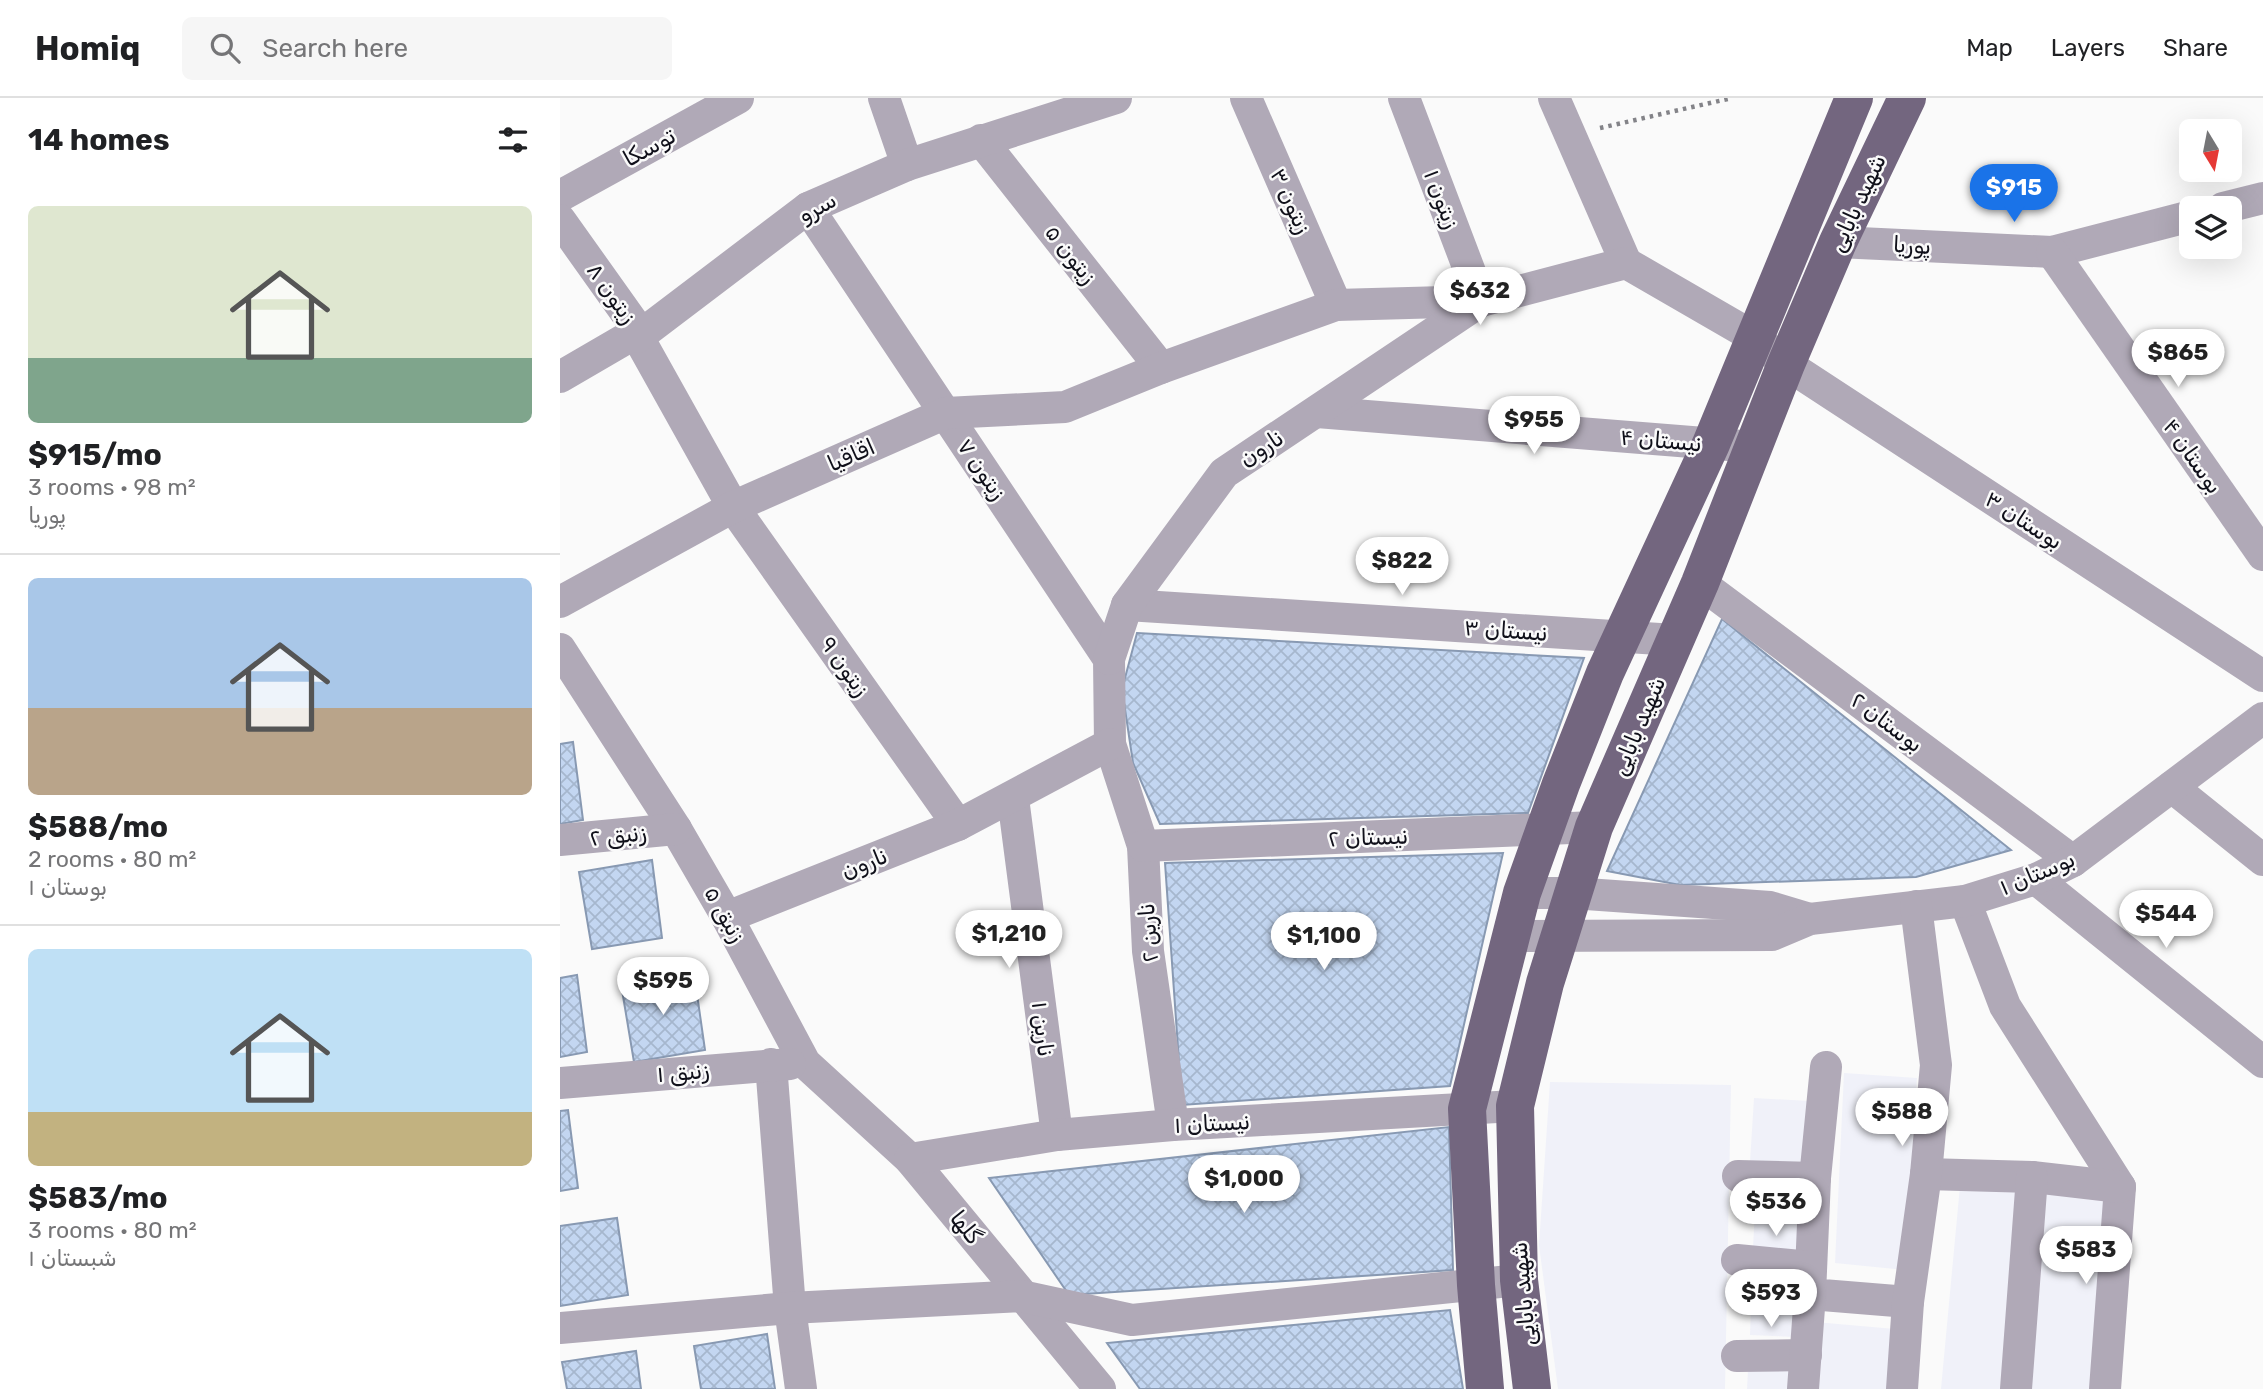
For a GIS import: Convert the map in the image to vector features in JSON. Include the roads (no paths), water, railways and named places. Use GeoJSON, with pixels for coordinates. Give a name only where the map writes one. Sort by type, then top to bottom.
{"type":"FeatureCollection","features":[{"type":"Feature","properties":{"kind":"main road","name":"شهید بابایی"},"geometry":{"type":"LineString","coordinates":[[1485,1389],[1476,1285],[1467,1109],[1522,893],[1621,637],[1711,444],[1854,98]]}},
{"type":"Feature","properties":{"kind":"main road","name":"شهید بابایی"},"geometry":{"type":"LineString","coordinates":[[1532,1389],[1519,1280],[1514,1139],[1516,1106],[1559,935],[1594,827],[1700,583],[1786,364],[1838,242],[1908,98]]}},
{"type":"Feature","properties":{"kind":"street","name":"توسکا"},"geometry":{"type":"LineString","coordinates":[[560,196],[738,98]]}},
{"type":"Feature","properties":{"kind":"street"},"geometry":{"type":"LineString","coordinates":[[884,98],[907,165]]}},
{"type":"Feature","properties":{"kind":"street","name":"سرو"},"geometry":{"type":"LineString","coordinates":[[560,377],[638,334],[808,208],[907,165],[1080,104],[1116,98]]}},
{"type":"Feature","properties":{"kind":"street","name":"زیتون ۳"},"geometry":{"type":"LineString","coordinates":[[1246,98],[1336,305]]}},
{"type":"Feature","properties":{"kind":"street","name":"زیتون ۱"},"geometry":{"type":"LineString","coordinates":[[1404,98],[1481,301]]}},
{"type":"Feature","properties":{"kind":"street"},"geometry":{"type":"LineString","coordinates":[[1481,301],[1626,263],[1554,98]]}},
{"type":"Feature","properties":{"kind":"street","name":"زیتون ۵"},"geometry":{"type":"LineString","coordinates":[[981,140],[1161,368]]}},
{"type":"Feature","properties":{"kind":"street"},"geometry":{"type":"LineString","coordinates":[[2242,203],[2263,198]]}},
{"type":"Feature","properties":{"kind":"street","name":"زیتون ۷"},"geometry":{"type":"LineString","coordinates":[[808,208],[1110,659]]}},
{"type":"Feature","properties":{"kind":"street","name":"پوریا"},"geometry":{"type":"LineString","coordinates":[[1838,242],[2052,252],[2179,219]]}},
{"type":"Feature","properties":{"kind":"street","name":"زیتون ۸"},"geometry":{"type":"LineString","coordinates":[[560,220],[638,334]]}},
{"type":"Feature","properties":{"kind":"street","name":"بوستان ۴"},"geometry":{"type":"LineString","coordinates":[[2052,252],[2263,555]]}},
{"type":"Feature","properties":{"kind":"street","name":"بوستان ۳"},"geometry":{"type":"LineString","coordinates":[[1626,263],[1754,337],[1786,364],[2263,676]]}},
{"type":"Feature","properties":{"kind":"street","name":"اقاقیا"},"geometry":{"type":"LineString","coordinates":[[560,603],[733,507],[946,413],[1065,407],[1161,368],[1336,305],[1481,301]]}},
{"type":"Feature","properties":{"kind":"street","name":"نارون"},"geometry":{"type":"LineString","coordinates":[[1110,659],[1127,605],[1223,473],[1481,301]]}},
{"type":"Feature","properties":{"kind":"street"},"geometry":{"type":"LineString","coordinates":[[638,334],[733,507]]}},
{"type":"Feature","properties":{"kind":"street","name":"نیستان ۴"},"geometry":{"type":"LineString","coordinates":[[1317,412],[1755,447]]}},
{"type":"Feature","properties":{"kind":"street","name":"زیتون ۹"},"geometry":{"type":"LineString","coordinates":[[733,507],[958,825]]}},
{"type":"Feature","properties":{"kind":"street","name":"بوستان ۲"},"geometry":{"type":"LineString","coordinates":[[1700,583],[2073,861]]}},
{"type":"Feature","properties":{"kind":"street","name":"نیستان ۳"},"geometry":{"type":"LineString","coordinates":[[1127,605],[1675,640]]}},
{"type":"Feature","properties":{"kind":"street","name":"زنبق ۵"},"geometry":{"type":"LineString","coordinates":[[560,649],[676,829],[806,1063],[910,1159]]}},
{"type":"Feature","properties":{"kind":"street"},"geometry":{"type":"LineString","coordinates":[[1110,659],[1110,744]]}},
{"type":"Feature","properties":{"kind":"street","name":"بوستان ۱"},"geometry":{"type":"LineString","coordinates":[[1511,936],[1772,935],[1810,919],[1965,901],[2036,879],[2073,861],[2263,718]]}},
{"type":"Feature","properties":{"kind":"street","name":"نارون"},"geometry":{"type":"LineString","coordinates":[[727,917],[958,825],[1110,744]]}},
{"type":"Feature","properties":{"kind":"street","name":"نارین ۲"},"geometry":{"type":"LineString","coordinates":[[1110,744],[1143,846],[1148,951],[1173,1125]]}},
{"type":"Feature","properties":{"kind":"street"},"geometry":{"type":"LineString","coordinates":[[2172,786],[2263,860]]}},
{"type":"Feature","properties":{"kind":"street","name":"نارین ۱"},"geometry":{"type":"LineString","coordinates":[[1013,797],[1057,1135]]}},
{"type":"Feature","properties":{"kind":"street","name":"نیستان ۲"},"geometry":{"type":"LineString","coordinates":[[1143,846],[1594,827]]}},
{"type":"Feature","properties":{"kind":"street","name":"زنبق ۲"},"geometry":{"type":"LineString","coordinates":[[560,840],[676,829]]}},
{"type":"Feature","properties":{"kind":"street"},"geometry":{"type":"LineString","coordinates":[[2036,879],[2263,1062]]}},
{"type":"Feature","properties":{"kind":"street","name":"بوستان ۱"},"geometry":{"type":"LineString","coordinates":[[1522,893],[1572,893],[1770,907],[1810,919]]}},
{"type":"Feature","properties":{"kind":"street"},"geometry":{"type":"LineString","coordinates":[[1965,901],[2005,1006],[2120,1187],[2105,1389]]}},
{"type":"Feature","properties":{"kind":"street"},"geometry":{"type":"LineString","coordinates":[[1902,1389],[1908,1302],[1926,1174],[1936,1065],[1916,906]]}},
{"type":"Feature","properties":{"kind":"street","name":"زنبق ۱"},"geometry":{"type":"LineString","coordinates":[[560,1083],[806,1063]]}},
{"type":"Feature","properties":{"kind":"street"},"geometry":{"type":"LineString","coordinates":[[771,1064],[790,1308],[801,1389]]}},
{"type":"Feature","properties":{"kind":"street"},"geometry":{"type":"LineString","coordinates":[[1803,1389],[1815,1178],[1826,1067]]}},
{"type":"Feature","properties":{"kind":"street","name":"نیستان ۱"},"geometry":{"type":"LineString","coordinates":[[910,1159],[1057,1135],[1173,1125],[1516,1106]]}},
{"type":"Feature","properties":{"kind":"street","name":"گلها"},"geometry":{"type":"LineString","coordinates":[[910,1159],[1100,1389]]}},
{"type":"Feature","properties":{"kind":"street"},"geometry":{"type":"LineString","coordinates":[[1926,1174],[2032,1177],[2120,1187]]}},
{"type":"Feature","properties":{"kind":"street"},"geometry":{"type":"LineString","coordinates":[[1738,1176],[1815,1178]]}},
{"type":"Feature","properties":{"kind":"street"},"geometry":{"type":"LineString","coordinates":[[2016,1389],[2032,1177]]}},
{"type":"Feature","properties":{"kind":"street"},"geometry":{"type":"LineString","coordinates":[[1737,1260],[1908,1302]]}},
{"type":"Feature","properties":{"kind":"street"},"geometry":{"type":"LineString","coordinates":[[560,1328],[790,1308],[1021,1296],[1132,1320],[1519,1280]]}},
{"type":"Feature","properties":{"kind":"street"},"geometry":{"type":"LineString","coordinates":[[1737,1356],[1806,1354]]}}]}
